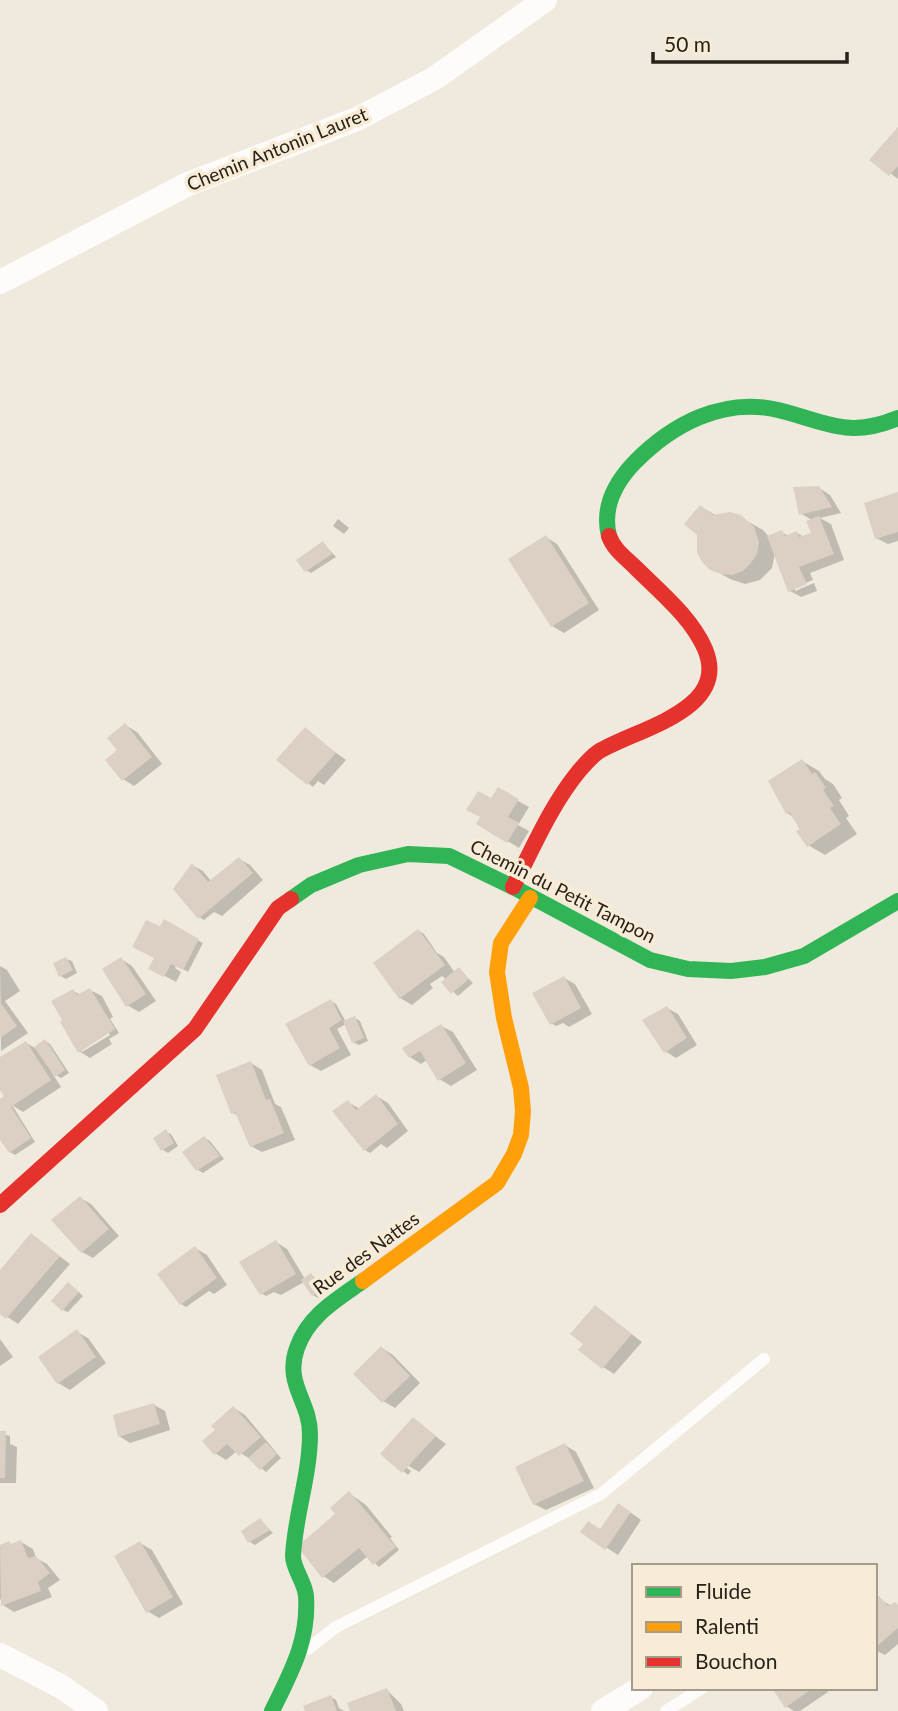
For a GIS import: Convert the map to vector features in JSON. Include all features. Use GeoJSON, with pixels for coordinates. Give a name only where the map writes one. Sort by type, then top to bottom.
{"type":"FeatureCollection","features":[{"type":"Feature","properties":{"kind":"street","name":"Chemin Antonin Lauret"},"geometry":{"type":"LineString","coordinates":[[0,282],[188,184],[368,113],[435,78],[545,0]]}},
{"type":"Feature","properties":{"kind":"street"},"geometry":{"type":"LineString","coordinates":[[513,887],[555,806],[579,770],[595,754],[653,727],[698,700],[707,684],[710,668],[706,650],[692,624],[613,545],[606,525],[607,507],[617,483],[631,464],[665,433],[702,415],[739,405],[785,412],[821,424],[862,430],[898,418]]}},
{"type":"Feature","properties":{"kind":"street","name":"Chemin du Petit Tampon"},"geometry":{"type":"LineString","coordinates":[[0,1205],[195,1029],[278,908],[311,885],[359,865],[408,854],[449,856],[650,960],[688,969],[731,971],[765,967],[804,956],[898,901]]}},
{"type":"Feature","properties":{"kind":"street","name":"Rue des Nattes"},"geometry":{"type":"LineString","coordinates":[[272,1711],[299,1655],[306,1623],[306,1592],[293,1559],[310,1436],[308,1413],[296,1391],[293,1370],[296,1350],[305,1330],[321,1311],[497,1183],[513,1159],[521,1135],[522,1112],[520,1087],[497,987],[499,945],[530,898]]}},
{"type":"Feature","properties":{"kind":"street"},"geometry":{"type":"LineString","coordinates":[[0,1655],[62,1686],[96,1711]]}},
{"type":"Feature","properties":{"kind":"street"},"geometry":{"type":"LineString","coordinates":[[603,1711],[638,1690]]}},
{"type":"Feature","properties":{"kind":"lane"},"geometry":{"type":"LineString","coordinates":[[299,1655],[336,1627],[601,1494],[764,1359]]}},
{"type":"Feature","properties":{"kind":"lane"},"geometry":{"type":"LineString","coordinates":[[666,1711],[699,1690]]}},
{"type":"Feature","properties":{"kind":"building"},"geometry":{"type":"Polygon","coordinates":[[[898,127],[898,166],[889,176],[869,160],[898,127]]]}},
{"type":"Feature","properties":{"kind":"building"},"geometry":{"type":"Polygon","coordinates":[[[819,486],[832,507],[799,515],[793,487],[819,486]]]}},
{"type":"Feature","properties":{"kind":"building"},"geometry":{"type":"Polygon","coordinates":[[[898,492],[898,532],[875,539],[864,503],[898,492]]]}},
{"type":"Feature","properties":{"kind":"building"},"geometry":{"type":"Polygon","coordinates":[[[700,505],[713,515],[730,512],[741,515],[754,527],[759,542],[757,554],[743,571],[732,575],[721,574],[710,570],[702,562],[697,552],[697,535],[684,524],[700,505]]]}},
{"type":"Feature","properties":{"kind":"building"},"geometry":{"type":"Polygon","coordinates":[[[819,516],[834,554],[799,567],[807,584],[788,592],[767,536],[782,530],[785,536],[797,531],[799,537],[811,533],[806,521],[819,516]]]}},
{"type":"Feature","properties":{"kind":"building"},"geometry":{"type":"Polygon","coordinates":[[[546,535],[589,603],[551,627],[508,559],[546,535]]]}},
{"type":"Feature","properties":{"kind":"building"},"geometry":{"type":"Polygon","coordinates":[[[323,541],[332,554],[305,572],[296,560],[323,541]]]}},
{"type":"Feature","properties":{"kind":"building"},"geometry":{"type":"Polygon","coordinates":[[[125,723],[152,757],[122,781],[105,760],[117,750],[107,738],[125,723]]]}},
{"type":"Feature","properties":{"kind":"building"},"geometry":{"type":"Polygon","coordinates":[[[305,727],[336,753],[307,785],[276,760],[305,727]]]}},
{"type":"Feature","properties":{"kind":"building"},"geometry":{"type":"Polygon","coordinates":[[[802,759],[826,788],[823,790],[834,806],[830,808],[841,824],[807,847],[796,831],[800,829],[789,812],[786,814],[768,781],[802,759]]]}},
{"type":"Feature","properties":{"kind":"building"},"geometry":{"type":"Polygon","coordinates":[[[498,787],[519,799],[508,817],[519,823],[507,843],[476,824],[480,817],[466,810],[478,791],[491,798],[498,787]]]}},
{"type":"Feature","properties":{"kind":"building"},"geometry":{"type":"Polygon","coordinates":[[[239,857],[253,873],[198,919],[173,889],[192,863],[208,882],[239,857]]]}},
{"type":"Feature","properties":{"kind":"building"},"geometry":{"type":"Polygon","coordinates":[[[164,919],[199,939],[183,970],[171,964],[164,977],[148,969],[154,958],[132,947],[146,920],[160,926],[164,919]]]}},
{"type":"Feature","properties":{"kind":"building"},"geometry":{"type":"Polygon","coordinates":[[[418,929],[445,965],[399,999],[373,963],[418,929]]]}},
{"type":"Feature","properties":{"kind":"building"},"geometry":{"type":"Polygon","coordinates":[[[66,957],[73,970],[59,977],[53,963],[66,957]]]}},
{"type":"Feature","properties":{"kind":"building"},"geometry":{"type":"Polygon","coordinates":[[[121,957],[146,994],[126,1007],[102,969],[121,957]]]}},
{"type":"Feature","properties":{"kind":"building"},"geometry":{"type":"Polygon","coordinates":[[[459,967],[469,979],[451,994],[441,982],[459,967]]]}},
{"type":"Feature","properties":{"kind":"building"},"geometry":{"type":"Polygon","coordinates":[[[564,976],[581,1008],[550,1025],[532,993],[564,976]]]}},
{"type":"Feature","properties":{"kind":"building"},"geometry":{"type":"Polygon","coordinates":[[[90,988],[115,1029],[78,1053],[51,1001],[73,989],[77,995],[90,988]]]}},
{"type":"Feature","properties":{"kind":"building"},"geometry":{"type":"Polygon","coordinates":[[[331,999],[342,1020],[329,1028],[340,1048],[309,1066],[285,1024],[331,999]]]}},
{"type":"Feature","properties":{"kind":"building"},"geometry":{"type":"Polygon","coordinates":[[[0,1002],[17,1026],[0,1038],[0,1002]]]}},
{"type":"Feature","properties":{"kind":"building"},"geometry":{"type":"Polygon","coordinates":[[[667,1006],[687,1038],[664,1053],[642,1020],[667,1006]]]}},
{"type":"Feature","properties":{"kind":"building"},"geometry":{"type":"Polygon","coordinates":[[[355,1016],[364,1038],[352,1043],[343,1021],[355,1016]]]}},
{"type":"Feature","properties":{"kind":"building"},"geometry":{"type":"Polygon","coordinates":[[[441,1024],[466,1063],[438,1081],[420,1051],[409,1058],[402,1048],[441,1024]]]}},
{"type":"Feature","properties":{"kind":"building"},"geometry":{"type":"Polygon","coordinates":[[[45,1039],[65,1070],[55,1077],[34,1047],[45,1039]]]}},
{"type":"Feature","properties":{"kind":"building"},"geometry":{"type":"Polygon","coordinates":[[[26,1041],[51,1080],[11,1107],[31,1138],[9,1153],[0,1140],[0,1099],[4,1096],[0,1090],[0,1057],[26,1041]]]}},
{"type":"Feature","properties":{"kind":"building"},"geometry":{"type":"Polygon","coordinates":[[[251,1061],[266,1100],[270,1099],[284,1133],[250,1147],[235,1112],[231,1114],[216,1075],[251,1061]]]}},
{"type":"Feature","properties":{"kind":"building"},"geometry":{"type":"Polygon","coordinates":[[[376,1094],[398,1124],[364,1151],[332,1111],[348,1100],[356,1110],[376,1094]]]}},
{"type":"Feature","properties":{"kind":"building"},"geometry":{"type":"Polygon","coordinates":[[[166,1129],[174,1143],[161,1151],[153,1138],[166,1129]]]}},
{"type":"Feature","properties":{"kind":"building"},"geometry":{"type":"Polygon","coordinates":[[[204,1136],[220,1156],[196,1171],[182,1152],[204,1136]]]}},
{"type":"Feature","properties":{"kind":"building"},"geometry":{"type":"Polygon","coordinates":[[[80,1196],[109,1229],[81,1253],[51,1220],[80,1196]]]}},
{"type":"Feature","properties":{"kind":"building"},"geometry":{"type":"Polygon","coordinates":[[[31,1233],[60,1256],[6,1319],[0,1314],[0,1270],[31,1233]]]}},
{"type":"Feature","properties":{"kind":"building"},"geometry":{"type":"Polygon","coordinates":[[[276,1240],[296,1274],[260,1295],[239,1262],[276,1240]]]}},
{"type":"Feature","properties":{"kind":"building"},"geometry":{"type":"Polygon","coordinates":[[[195,1246],[217,1278],[180,1305],[157,1274],[195,1246]]]}},
{"type":"Feature","properties":{"kind":"building"},"geometry":{"type":"Polygon","coordinates":[[[311,1273],[322,1289],[312,1296],[301,1280],[311,1273]]]}},
{"type":"Feature","properties":{"kind":"building"},"geometry":{"type":"Polygon","coordinates":[[[68,1282],[79,1292],[62,1311],[51,1301],[68,1282]]]}},
{"type":"Feature","properties":{"kind":"building"},"geometry":{"type":"Polygon","coordinates":[[[595,1305],[632,1334],[602,1369],[578,1350],[583,1344],[570,1334],[595,1305]]]}},
{"type":"Feature","properties":{"kind":"building"},"geometry":{"type":"Polygon","coordinates":[[[77,1329],[96,1357],[57,1384],[38,1357],[77,1329]]]}},
{"type":"Feature","properties":{"kind":"building"},"geometry":{"type":"Polygon","coordinates":[[[381,1346],[410,1376],[382,1403],[353,1374],[381,1346]]]}},
{"type":"Feature","properties":{"kind":"building"},"geometry":{"type":"Polygon","coordinates":[[[154,1403],[160,1424],[118,1437],[113,1415],[154,1403]]]}},
{"type":"Feature","properties":{"kind":"building"},"geometry":{"type":"Polygon","coordinates":[[[233,1406],[261,1437],[239,1456],[227,1444],[214,1455],[202,1441],[215,1430],[211,1426],[233,1406]]]}},
{"type":"Feature","properties":{"kind":"building"},"geometry":{"type":"Polygon","coordinates":[[[413,1417],[436,1436],[402,1473],[380,1454],[413,1417]]]}},
{"type":"Feature","properties":{"kind":"building"},"geometry":{"type":"Polygon","coordinates":[[[0,1431],[6,1431],[5,1478],[0,1478],[0,1431]]]}},
{"type":"Feature","properties":{"kind":"building"},"geometry":{"type":"Polygon","coordinates":[[[266,1442],[277,1454],[260,1470],[248,1458],[266,1442]]]}},
{"type":"Feature","properties":{"kind":"building"},"geometry":{"type":"Polygon","coordinates":[[[565,1443],[584,1481],[533,1505],[515,1467],[565,1443]]]}},
{"type":"Feature","properties":{"kind":"building"},"geometry":{"type":"Polygon","coordinates":[[[349,1491],[396,1547],[373,1565],[359,1548],[322,1578],[299,1545],[335,1514],[330,1508],[349,1491]]]}},
{"type":"Feature","properties":{"kind":"building"},"geometry":{"type":"Polygon","coordinates":[[[618,1503],[631,1512],[605,1550],[580,1532],[588,1521],[600,1529],[618,1503]]]}},
{"type":"Feature","properties":{"kind":"building"},"geometry":{"type":"Polygon","coordinates":[[[260,1518],[270,1530],[248,1543],[241,1531],[260,1518]]]}},
{"type":"Feature","properties":{"kind":"building"},"geometry":{"type":"Polygon","coordinates":[[[21,1540],[28,1558],[36,1556],[50,1573],[38,1582],[41,1591],[1,1606],[0,1545],[21,1540]]]}},
{"type":"Feature","properties":{"kind":"building"},"geometry":{"type":"Polygon","coordinates":[[[140,1541],[173,1597],[146,1613],[114,1556],[140,1541]]]}},
{"type":"Feature","properties":{"kind":"building"},"geometry":{"type":"Polygon","coordinates":[[[879,1596],[888,1606],[895,1602],[898,1605],[898,1628],[877,1646],[879,1596]]]}},
{"type":"Feature","properties":{"kind":"building"},"geometry":{"type":"Polygon","coordinates":[[[387,1688],[396,1711],[350,1711],[347,1703],[387,1688]]]}},
{"type":"Feature","properties":{"kind":"building"},"geometry":{"type":"Polygon","coordinates":[[[773,1690],[810,1690],[785,1708],[773,1690]]]}},
{"type":"Feature","properties":{"kind":"building"},"geometry":{"type":"Polygon","coordinates":[[[331,1695],[337,1711],[305,1711],[303,1706],[331,1695]]]}},
{"type":"Feature","properties":{"kind":"traffic: fast"},"geometry":{"type":"LineString","coordinates":[[609,536],[609,506],[627,471],[665,436],[700,417],[738,407],[758,407],[851,428],[880,424],[898,418]]}},
{"type":"Feature","properties":{"kind":"traffic: fast"},"geometry":{"type":"LineString","coordinates":[[291,899],[311,885],[359,865],[408,854],[449,856],[650,960],[688,969],[731,971],[765,967],[804,956],[898,901]]}},
{"type":"Feature","properties":{"kind":"traffic: fast"},"geometry":{"type":"LineString","coordinates":[[272,1711],[302,1642],[306,1612],[305,1591],[293,1556],[308,1465],[310,1434],[309,1422],[295,1382],[294,1361],[297,1348],[308,1327],[333,1302],[363,1281]]}},
{"type":"Feature","properties":{"kind":"traffic: slow"},"geometry":{"type":"LineString","coordinates":[[363,1281],[497,1183],[514,1154],[521,1135],[521,1088],[504,1018],[497,972],[501,943],[530,898]]}},
{"type":"Feature","properties":{"kind":"traffic: jam"},"geometry":{"type":"LineString","coordinates":[[513,887],[551,812],[586,763],[598,752],[655,726],[692,703],[704,688],[709,670],[705,649],[692,626],[621,554],[609,536]]}},
{"type":"Feature","properties":{"kind":"traffic: jam"},"geometry":{"type":"LineString","coordinates":[[0,1205],[195,1029],[278,908],[291,899]]}}]}
